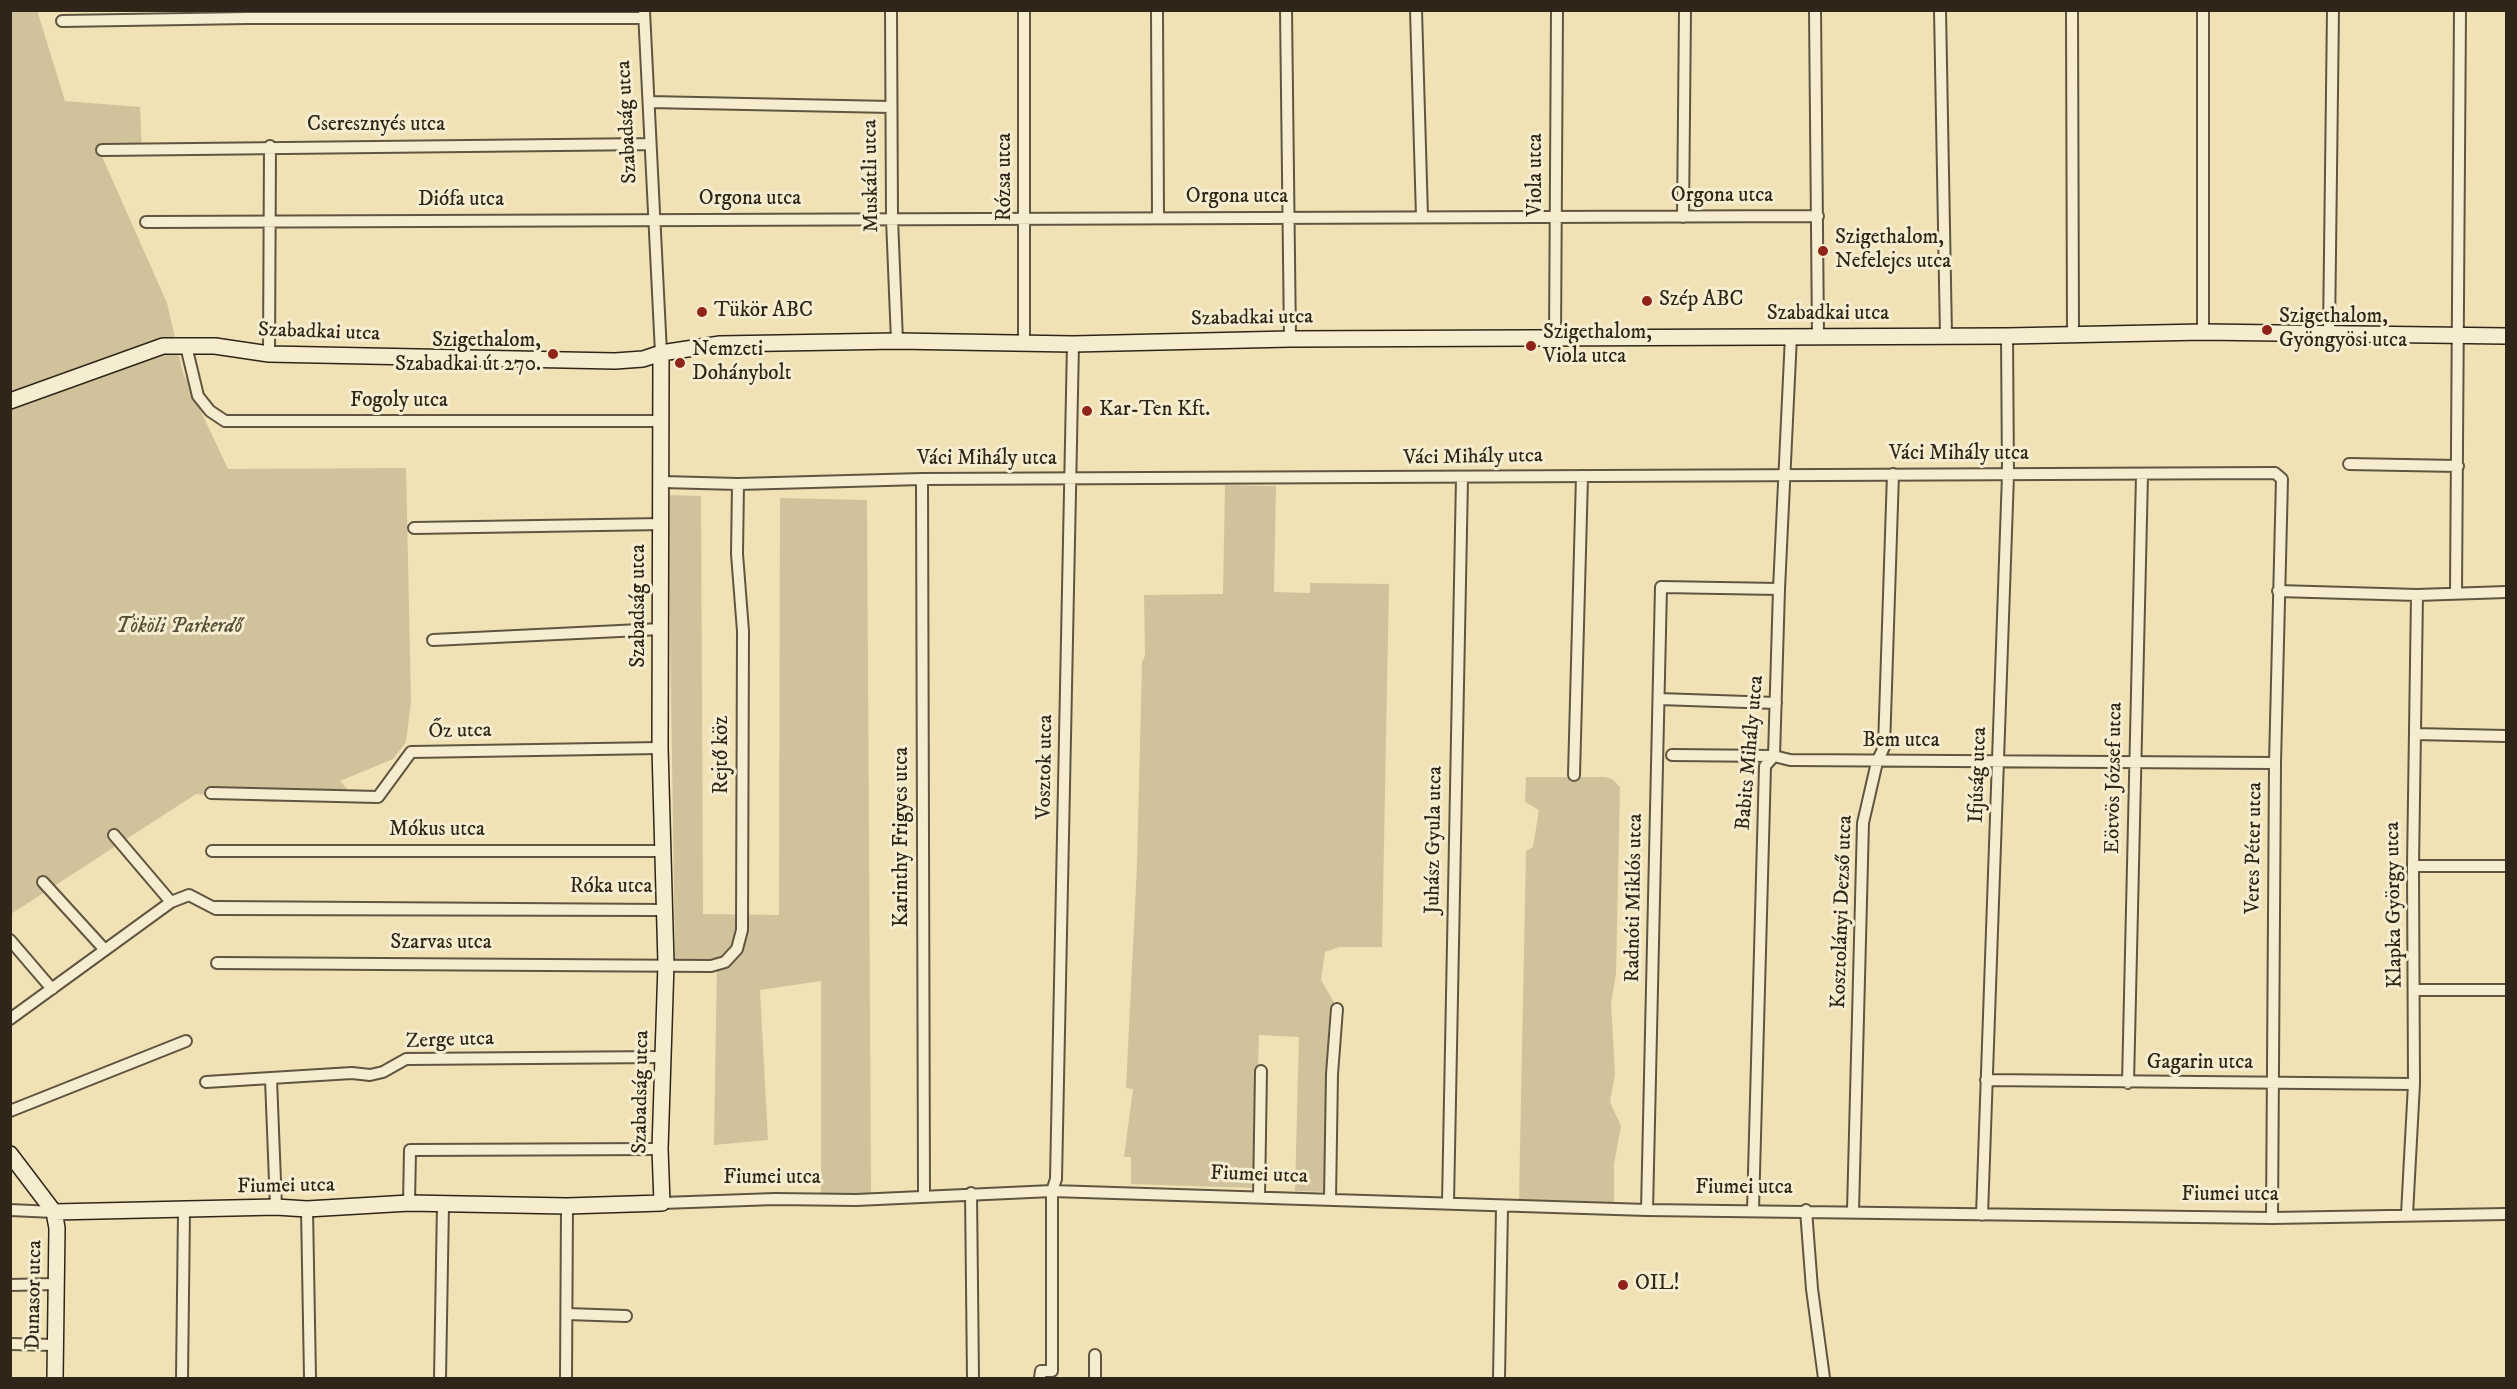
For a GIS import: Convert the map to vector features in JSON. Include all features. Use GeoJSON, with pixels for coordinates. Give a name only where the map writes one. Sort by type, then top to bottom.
{"type":"FeatureCollection","features":[{"type":"Feature","properties":{"kind":"street","name":"Muskátli utca"},"geometry":{"type":"LineString","coordinates":[[891,10],[892,219],[897,341]]}},
{"type":"Feature","properties":{"kind":"street","name":"Rózsa utca"},"geometry":{"type":"LineString","coordinates":[[1024,10],[1026,218],[1024,342]]}},
{"type":"Feature","properties":{"kind":"street"},"geometry":{"type":"LineString","coordinates":[[1157,10],[1158,217]]}},
{"type":"Feature","properties":{"kind":"street"},"geometry":{"type":"LineString","coordinates":[[1286,10],[1290,339]]}},
{"type":"Feature","properties":{"kind":"street"},"geometry":{"type":"LineString","coordinates":[[1416,10],[1422,217]]}},
{"type":"Feature","properties":{"kind":"street","name":"Viola utca"},"geometry":{"type":"LineString","coordinates":[[1555,339],[1557,10]]}},
{"type":"Feature","properties":{"kind":"street"},"geometry":{"type":"LineString","coordinates":[[1683,217],[1685,10]]}},
{"type":"Feature","properties":{"kind":"street"},"geometry":{"type":"LineString","coordinates":[[1815,10],[1818,336]]}},
{"type":"Feature","properties":{"kind":"street"},"geometry":{"type":"LineString","coordinates":[[1940,10],[1946,336]]}},
{"type":"Feature","properties":{"kind":"street"},"geometry":{"type":"LineString","coordinates":[[2072,10],[2073,334]]}},
{"type":"Feature","properties":{"kind":"street"},"geometry":{"type":"LineString","coordinates":[[2203,10],[2204,332]]}},
{"type":"Feature","properties":{"kind":"street"},"geometry":{"type":"LineString","coordinates":[[2329,334],[2333,10]]}},
{"type":"Feature","properties":{"kind":"street"},"geometry":{"type":"LineString","coordinates":[[2456,592],[2460,337],[2460,10]]}},
{"type":"Feature","properties":{"kind":"street"},"geometry":{"type":"LineString","coordinates":[[62,21],[248,14],[644,14]]}},
{"type":"Feature","properties":{"kind":"street","name":"Szabadság utca"},"geometry":{"type":"LineString","coordinates":[[644,14],[661,353],[663,482],[660,748],[666,964],[660,1149],[662,1203]]}},
{"type":"Feature","properties":{"kind":"street"},"geometry":{"type":"LineString","coordinates":[[649,102],[891,107]]}},
{"type":"Feature","properties":{"kind":"street","name":"Cseresznyés utca"},"geometry":{"type":"LineString","coordinates":[[102,150],[270,146],[650,144]]}},
{"type":"Feature","properties":{"kind":"street"},"geometry":{"type":"LineString","coordinates":[[269,354],[270,146]]}},
{"type":"Feature","properties":{"kind":"street","name":"Orgona utca"},"geometry":{"type":"LineString","coordinates":[[655,220],[1818,216]]}},
{"type":"Feature","properties":{"kind":"street","name":"Diófa utca"},"geometry":{"type":"LineString","coordinates":[[146,222],[655,220]]}},
{"type":"Feature","properties":{"kind":"street","name":"Szabadkai utca"},"geometry":{"type":"LineString","coordinates":[[10,401],[163,346],[215,346],[269,354],[615,361],[643,359],[661,353],[720,344],[897,341],[1073,344],[1290,339],[2007,336],[2204,332],[2506,336]]}},
{"type":"Feature","properties":{"kind":"street","name":"Babits Mihály utca"},"geometry":{"type":"LineString","coordinates":[[1753,1210],[1765,766],[1774,756],[1791,336]]}},
{"type":"Feature","properties":{"kind":"street","name":"Ifjúság utca"},"geometry":{"type":"LineString","coordinates":[[1982,1215],[2008,475],[2007,336]]}},
{"type":"Feature","properties":{"kind":"street","name":"Vosztok utca"},"geometry":{"type":"LineString","coordinates":[[1040,1378],[1041,1371],[1052,1371],[1052,1191],[1056,1179],[1073,479],[1073,344]]}},
{"type":"Feature","properties":{"kind":"street","name":"Fogoly utca"},"geometry":{"type":"LineString","coordinates":[[186,346],[198,396],[210,411],[225,421],[661,422]]}},
{"type":"Feature","properties":{"kind":"street"},"geometry":{"type":"LineString","coordinates":[[2349,464],[2458,466]]}},
{"type":"Feature","properties":{"kind":"street","name":"Váci Mihály utca"},"geometry":{"type":"LineString","coordinates":[[663,482],[738,484],[922,479],[2274,473],[2282,479]]}},
{"type":"Feature","properties":{"kind":"street","name":"Kosztolányi Dezső utca"},"geometry":{"type":"LineString","coordinates":[[1853,1211],[1863,824],[1877,762],[1884,747],[1893,474]]}},
{"type":"Feature","properties":{"kind":"street","name":"Eötvös József utca"},"geometry":{"type":"LineString","coordinates":[[2128,1083],[2142,475]]}},
{"type":"Feature","properties":{"kind":"street"},"geometry":{"type":"LineString","coordinates":[[1574,775],[1582,476]]}},
{"type":"Feature","properties":{"kind":"street","name":"Juhász Gyula utca"},"geometry":{"type":"LineString","coordinates":[[1448,1203],[1462,478]]}},
{"type":"Feature","properties":{"kind":"street","name":"Karinthy Frigyes utca"},"geometry":{"type":"LineString","coordinates":[[922,479],[924,1195]]}},
{"type":"Feature","properties":{"kind":"street","name":"Veres Péter utca"},"geometry":{"type":"LineString","coordinates":[[2272,1218],[2275,763],[2282,479]]}},
{"type":"Feature","properties":{"kind":"street","name":"Rejtő köz"},"geometry":{"type":"LineString","coordinates":[[666,964],[711,966],[725,962],[737,949],[742,930],[743,631],[737,554],[738,484]]}},
{"type":"Feature","properties":{"kind":"street"},"geometry":{"type":"LineString","coordinates":[[414,528],[662,524]]}},
{"type":"Feature","properties":{"kind":"street","name":"Radnóti Miklós utca"},"geometry":{"type":"LineString","coordinates":[[1647,1210],[1661,587],[1779,589]]}},
{"type":"Feature","properties":{"kind":"street"},"geometry":{"type":"LineString","coordinates":[[2278,591],[2417,595],[2506,592]]}},
{"type":"Feature","properties":{"kind":"street","name":"Klapka György utca"},"geometry":{"type":"LineString","coordinates":[[2407,1214],[2414,1084],[2413,866],[2417,595]]}},
{"type":"Feature","properties":{"kind":"street"},"geometry":{"type":"LineString","coordinates":[[433,640],[661,629]]}},
{"type":"Feature","properties":{"kind":"street"},"geometry":{"type":"LineString","coordinates":[[1659,699],[1776,703]]}},
{"type":"Feature","properties":{"kind":"street"},"geometry":{"type":"LineString","coordinates":[[2415,734],[2506,736]]}},
{"type":"Feature","properties":{"kind":"street","name":"Őz utca"},"geometry":{"type":"LineString","coordinates":[[212,793],[378,797],[411,752],[660,748]]}},
{"type":"Feature","properties":{"kind":"street","name":"Bem utca"},"geometry":{"type":"LineString","coordinates":[[1672,755],[1774,756],[1790,760],[1877,762],[2275,763]]}},
{"type":"Feature","properties":{"kind":"street"},"geometry":{"type":"LineString","coordinates":[[10,1019],[171,902],[114,835]]}},
{"type":"Feature","properties":{"kind":"street","name":"Mókus utca"},"geometry":{"type":"LineString","coordinates":[[212,851],[662,851]]}},
{"type":"Feature","properties":{"kind":"street"},"geometry":{"type":"LineString","coordinates":[[2413,866],[2506,866]]}},
{"type":"Feature","properties":{"kind":"street"},"geometry":{"type":"LineString","coordinates":[[43,882],[105,950]]}},
{"type":"Feature","properties":{"kind":"street","name":"Róka utca"},"geometry":{"type":"LineString","coordinates":[[171,902],[189,895],[216,907],[639,910],[663,908]]}},
{"type":"Feature","properties":{"kind":"street"},"geometry":{"type":"LineString","coordinates":[[10,940],[52,989]]}},
{"type":"Feature","properties":{"kind":"street","name":"Szarvas utca"},"geometry":{"type":"LineString","coordinates":[[216,963],[666,964]]}},
{"type":"Feature","properties":{"kind":"street"},"geometry":{"type":"LineString","coordinates":[[2415,990],[2506,990]]}},
{"type":"Feature","properties":{"kind":"street"},"geometry":{"type":"LineString","coordinates":[[1330,1199],[1332,1074],[1337,1009]]}},
{"type":"Feature","properties":{"kind":"street"},"geometry":{"type":"LineString","coordinates":[[10,1111],[186,1041]]}},
{"type":"Feature","properties":{"kind":"street","name":"Zerge utca"},"geometry":{"type":"LineString","coordinates":[[206,1082],[352,1073],[370,1075],[382,1072],[406,1059],[663,1057]]}},
{"type":"Feature","properties":{"kind":"street"},"geometry":{"type":"LineString","coordinates":[[1259,1197],[1261,1071]]}},
{"type":"Feature","properties":{"kind":"street"},"geometry":{"type":"LineString","coordinates":[[271,1079],[276,1207]]}},
{"type":"Feature","properties":{"kind":"street","name":"Gagarin utca"},"geometry":{"type":"LineString","coordinates":[[1986,1080],[2414,1084]]}},
{"type":"Feature","properties":{"kind":"street"},"geometry":{"type":"LineString","coordinates":[[409,1203],[410,1150],[660,1149]]}},
{"type":"Feature","properties":{"kind":"street"},"geometry":{"type":"LineString","coordinates":[[10,1154],[54,1212]]}},
{"type":"Feature","properties":{"kind":"street","name":"Fiumei utca"},"geometry":{"type":"LineString","coordinates":[[10,1210],[39,1209],[54,1212],[184,1211],[276,1207],[307,1209],[409,1203],[567,1206],[775,1199],[856,1200],[971,1192],[1052,1191],[1647,1210],[1806,1210],[1982,1215],[2272,1218],[2506,1214]]}},
{"type":"Feature","properties":{"kind":"street"},"geometry":{"type":"LineString","coordinates":[[971,1192],[973,1378]]}},
{"type":"Feature","properties":{"kind":"street"},"geometry":{"type":"LineString","coordinates":[[440,1378],[443,1204]]}},
{"type":"Feature","properties":{"kind":"street"},"geometry":{"type":"LineString","coordinates":[[566,1378],[567,1206]]}},
{"type":"Feature","properties":{"kind":"street"},"geometry":{"type":"LineString","coordinates":[[1499,1378],[1502,1207]]}},
{"type":"Feature","properties":{"kind":"street"},"geometry":{"type":"LineString","coordinates":[[307,1209],[310,1378]]}},
{"type":"Feature","properties":{"kind":"street"},"geometry":{"type":"LineString","coordinates":[[1806,1210],[1812,1289],[1824,1378]]}},
{"type":"Feature","properties":{"kind":"street"},"geometry":{"type":"LineString","coordinates":[[182,1378],[184,1211]]}},
{"type":"Feature","properties":{"kind":"street","name":"Dunasor utca"},"geometry":{"type":"LineString","coordinates":[[54,1212],[57,1227],[55,1378]]}},
{"type":"Feature","properties":{"kind":"street"},"geometry":{"type":"LineString","coordinates":[[10,1285],[56,1284]]}},
{"type":"Feature","properties":{"kind":"street"},"geometry":{"type":"LineString","coordinates":[[567,1314],[627,1316]]}},
{"type":"Feature","properties":{"kind":"street"},"geometry":{"type":"LineString","coordinates":[[10,1344],[55,1344]]}},
{"type":"Feature","properties":{"kind":"street"},"geometry":{"type":"LineString","coordinates":[[1095,1356],[1095,1378]]}},
{"type":"Feature","properties":{"kind":"green space","name":"Tököli Parkerdő"},"geometry":{"type":"Polygon","coordinates":[[[37,10],[65,101],[140,107],[142,151],[100,152],[167,303],[183,373],[228,469],[406,468],[411,701],[406,742],[393,759],[340,781],[355,798],[270,802],[196,794],[11,914],[10,11],[37,10]]]}},
{"type":"Feature","properties":{"kind":"green space"},"geometry":{"type":"Polygon","coordinates":[[[1225,485],[1276,486],[1274,592],[1310,593],[1310,583],[1389,584],[1382,947],[1339,947],[1325,952],[1321,980],[1334,1002],[1329,1089],[1328,1192],[1295,1191],[1299,1037],[1259,1035],[1255,1188],[1131,1184],[1131,1157],[1124,1157],[1133,1089],[1126,1088],[1137,865],[1142,662],[1145,656],[1144,595],[1223,594],[1225,485]]]}},
{"type":"Feature","properties":{"kind":"green space"},"geometry":{"type":"Polygon","coordinates":[[[668,495],[701,496],[703,914],[779,915],[780,498],[867,500],[871,1194],[821,1193],[821,981],[760,990],[768,1140],[714,1145],[717,959],[675,959],[668,495]]]}},
{"type":"Feature","properties":{"kind":"green space"},"geometry":{"type":"Polygon","coordinates":[[[1526,777],[1605,777],[1612,779],[1620,787],[1616,974],[1611,1003],[1615,1074],[1610,1102],[1621,1126],[1614,1164],[1614,1205],[1519,1199],[1526,851],[1533,847],[1539,810],[1525,802],[1526,777]]]}},
{"type":"Feature","properties":{"kind":"place","name":"Szigethalom, Nefelejcs utca"},"geometry":{"type":"Point","coordinates":[1823,251]}},
{"type":"Feature","properties":{"kind":"place","name":"Szép ABC"},"geometry":{"type":"Point","coordinates":[1647,301]}},
{"type":"Feature","properties":{"kind":"place","name":"Tükör ABC"},"geometry":{"type":"Point","coordinates":[702,312]}},
{"type":"Feature","properties":{"kind":"place","name":"Szigethalom, Gyöngyösi utca"},"geometry":{"type":"Point","coordinates":[2267,330]}},
{"type":"Feature","properties":{"kind":"place","name":"Szigethalom, Viola utca"},"geometry":{"type":"Point","coordinates":[1531,346]}},
{"type":"Feature","properties":{"kind":"place","name":"Szigethalom, Szabadkai út 270."},"geometry":{"type":"Point","coordinates":[553,354]}},
{"type":"Feature","properties":{"kind":"place","name":"Nemzeti Dohánybolt"},"geometry":{"type":"Point","coordinates":[680,363]}},
{"type":"Feature","properties":{"kind":"place","name":"Kar-Ten Kft."},"geometry":{"type":"Point","coordinates":[1087,411]}},
{"type":"Feature","properties":{"kind":"place","name":"OIL!"},"geometry":{"type":"Point","coordinates":[1623,1285]}}]}
